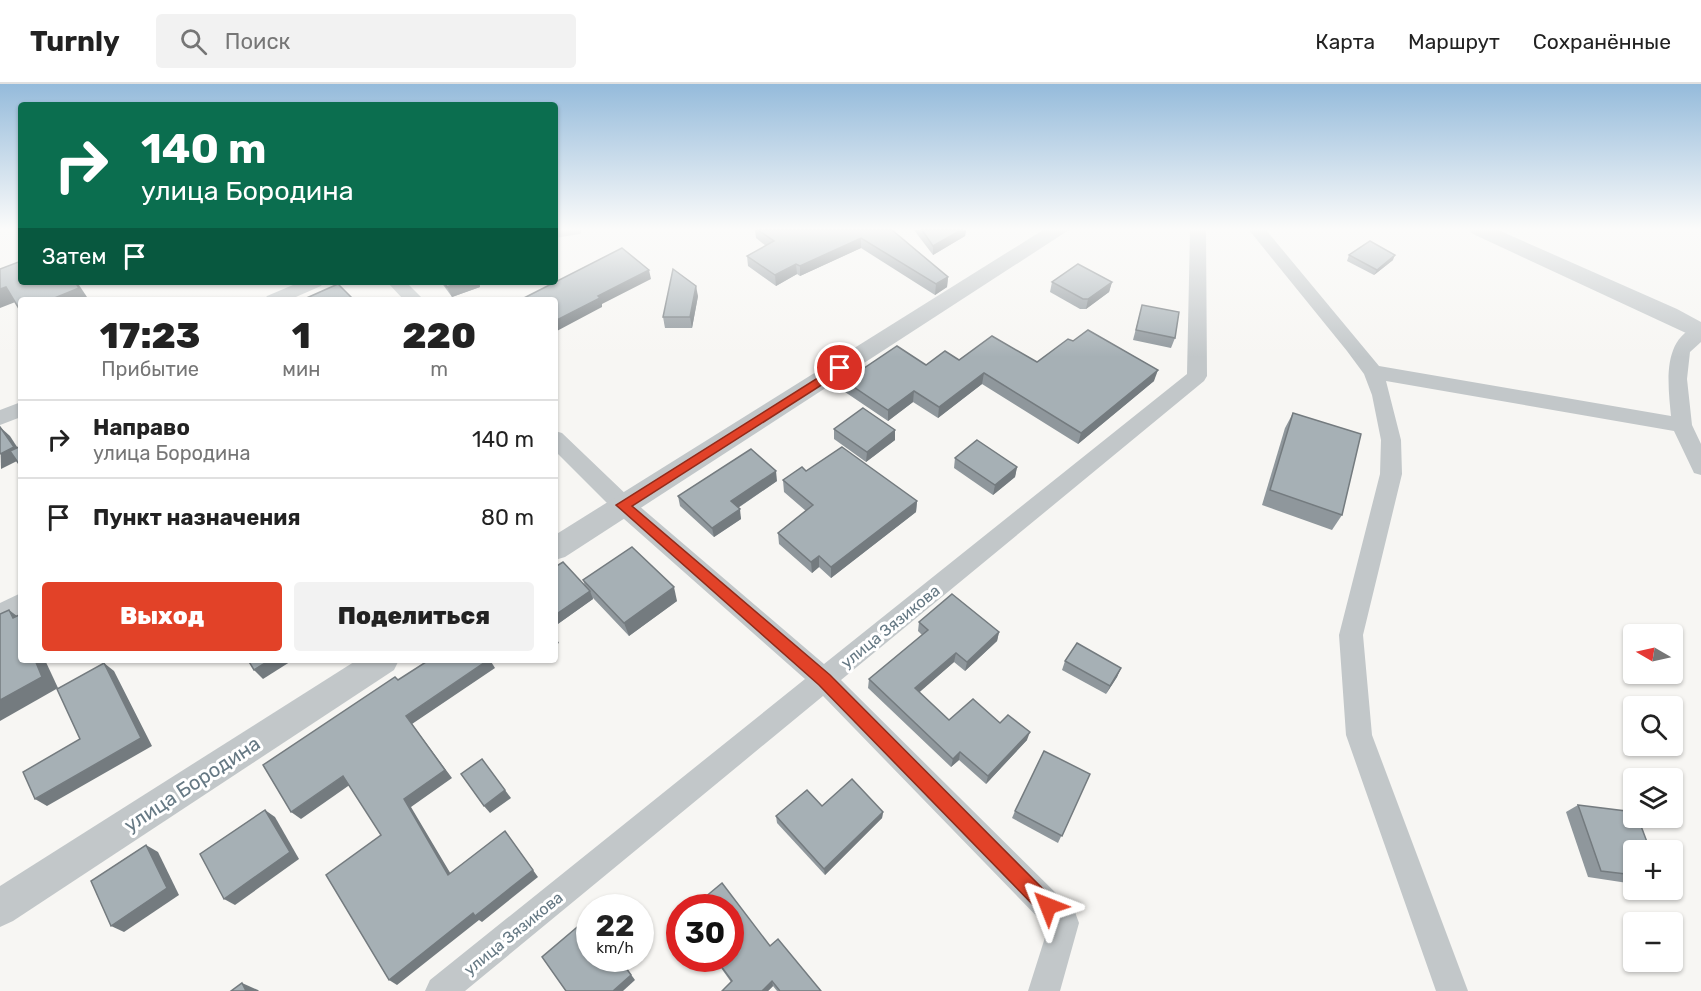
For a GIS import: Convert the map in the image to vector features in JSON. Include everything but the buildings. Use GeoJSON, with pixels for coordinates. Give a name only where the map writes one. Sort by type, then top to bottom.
{"type":"FeatureCollection","features":[{"type":"Feature","properties":{"kind":"street"},"geometry":{"type":"LineString","coordinates":[[558,547],[991,272]]}},
{"type":"Feature","properties":{"kind":"street","name":"улица Зязикова"},"geometry":{"type":"LineString","coordinates":[[441,991],[1197,376],[1198,272]]}},
{"type":"Feature","properties":{"kind":"street"},"geometry":{"type":"LineString","coordinates":[[1292,272],[1373,372],[1382,395],[1391,440],[1391,474],[1351,635],[1359,735],[1452,991]]}},
{"type":"Feature","properties":{"kind":"street"},"geometry":{"type":"LineString","coordinates":[[1575,272],[1660,310],[1701,332],[1681,350],[1677,379],[1682,424],[1701,467]]}},
{"type":"Feature","properties":{"kind":"street"},"geometry":{"type":"LineString","coordinates":[[280,297],[308,285]]}},
{"type":"Feature","properties":{"kind":"street"},"geometry":{"type":"LineString","coordinates":[[399,285],[412,297]]}},
{"type":"Feature","properties":{"kind":"street"},"geometry":{"type":"LineString","coordinates":[[1373,372],[1682,424]]}},
{"type":"Feature","properties":{"kind":"street"},"geometry":{"type":"LineString","coordinates":[[0,418],[18,410]]}},
{"type":"Feature","properties":{"kind":"street"},"geometry":{"type":"LineString","coordinates":[[558,441],[623,505],[824,680],[1064,922],[1044,991]]}},
{"type":"Feature","properties":{"kind":"street"},"geometry":{"type":"LineString","coordinates":[[0,614],[18,605]]}},
{"type":"Feature","properties":{"kind":"street","name":"улица Бородина"},"geometry":{"type":"LineString","coordinates":[[0,908],[378,663]]}},
{"type":"Feature","properties":{"kind":"route"},"geometry":{"type":"LineString","coordinates":[[840,368],[623,505],[824,680],[1048,906]]}}]}
